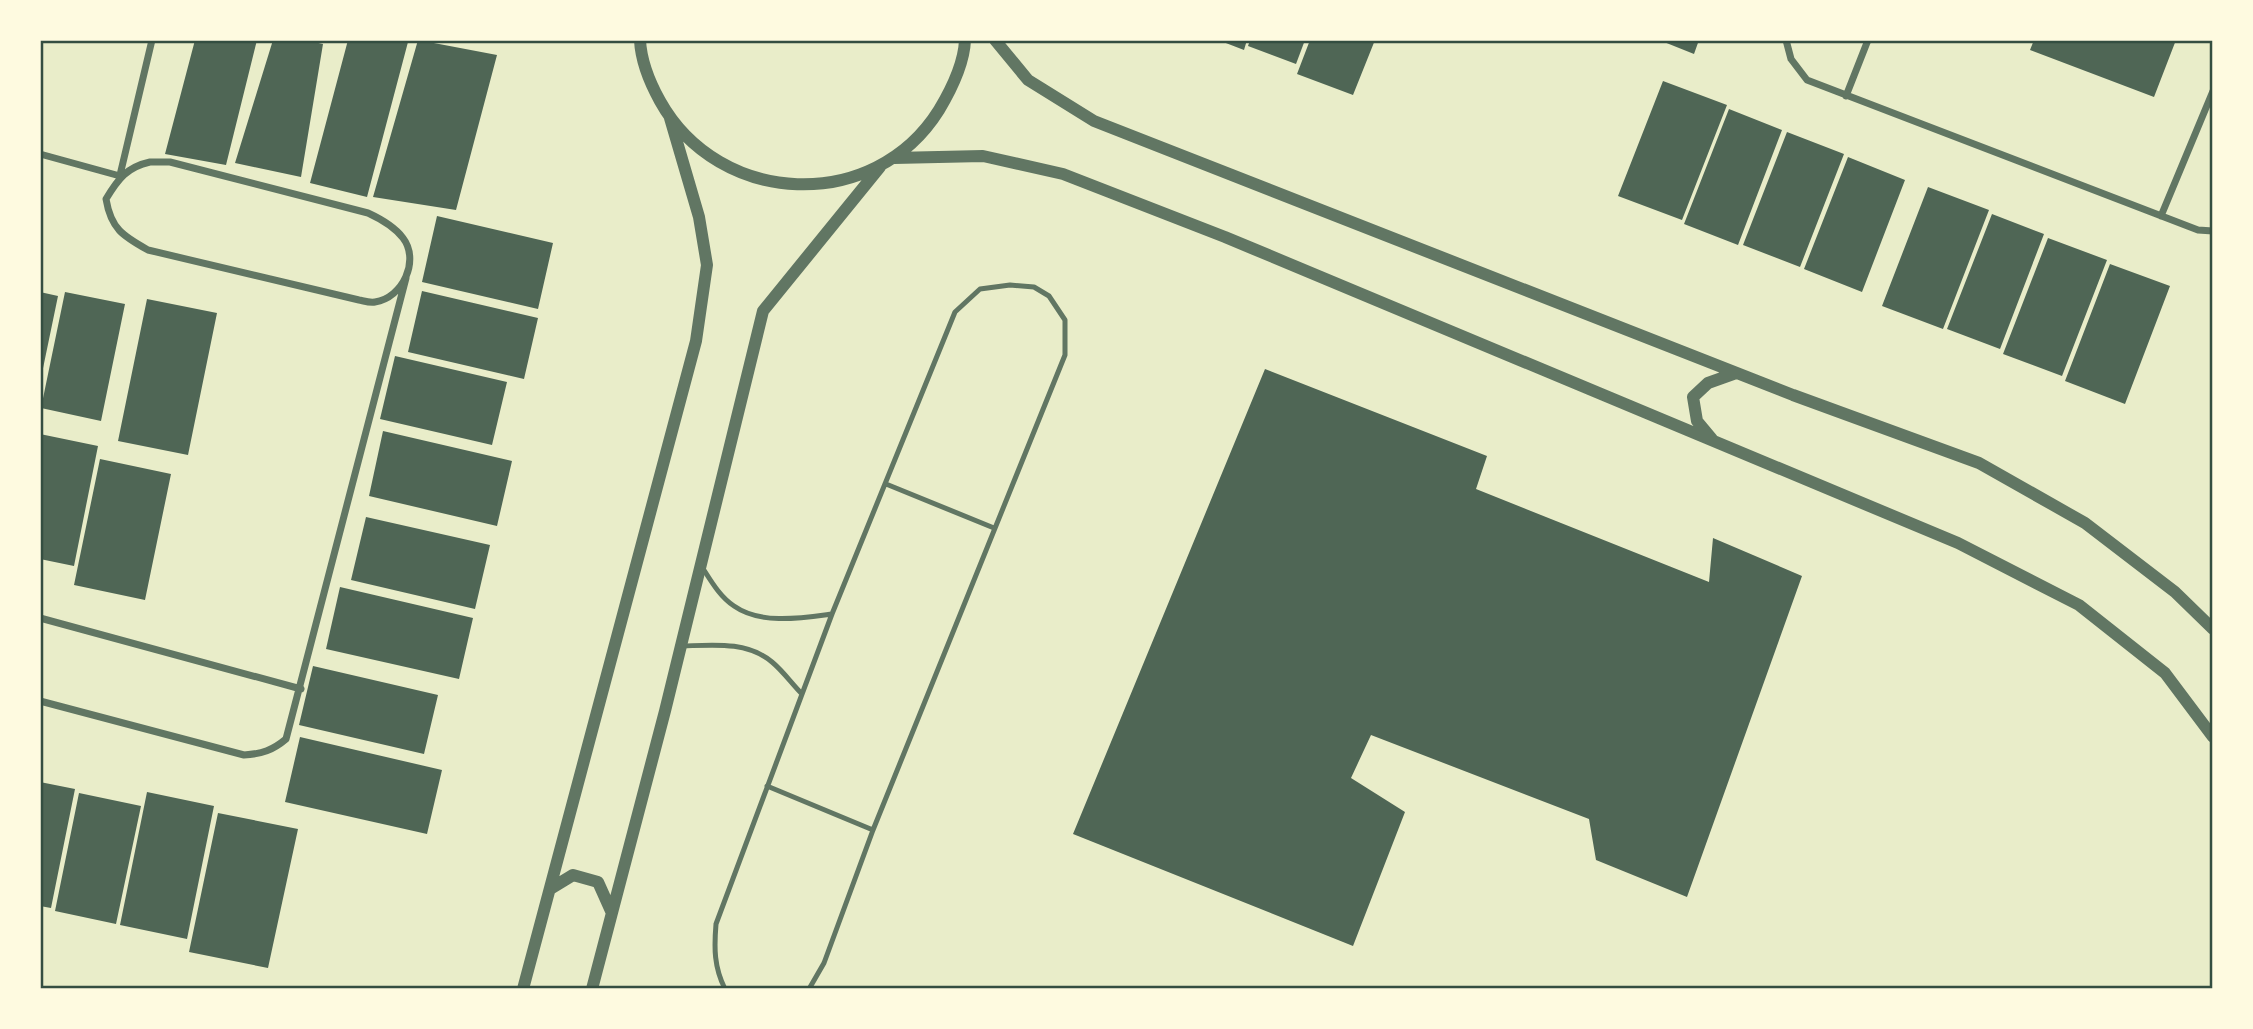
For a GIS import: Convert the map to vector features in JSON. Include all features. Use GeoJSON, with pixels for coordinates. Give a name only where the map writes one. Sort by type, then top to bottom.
{"type":"FeatureCollection","features":[{"type":"Feature","properties":{"kind":"street"},"geometry":{"type":"LineString","coordinates":[[152,40],[120,176],[106,199],[109,219],[125,237],[148,250],[359,300],[376,302],[390,296],[407,278]]}},
{"type":"Feature","properties":{"kind":"street"},"geometry":{"type":"LineString","coordinates":[[523,989],[696,341],[707,265],[699,217],[670,118],[650,83],[640,40]]}},
{"type":"Feature","properties":{"kind":"street"},"geometry":{"type":"LineString","coordinates":[[670,118],[703,152],[743,175],[789,185],[836,182],[880,167],[928,127],[952,89],[965,40]]}},
{"type":"Feature","properties":{"kind":"street"},"geometry":{"type":"LineString","coordinates":[[995,40],[1028,80],[1094,121],[1737,373],[1979,463],[2085,523],[2175,592],[2213,629]]}},
{"type":"Feature","properties":{"kind":"street"},"geometry":{"type":"LineString","coordinates":[[1786,40],[1791,59],[1807,80],[2198,230],[2213,231]]}},
{"type":"Feature","properties":{"kind":"street"},"geometry":{"type":"LineString","coordinates":[[1846,96],[1868,40]]}},
{"type":"Feature","properties":{"kind":"street"},"geometry":{"type":"LineString","coordinates":[[2161,216],[2213,91]]}},
{"type":"Feature","properties":{"kind":"street"},"geometry":{"type":"LineString","coordinates":[[40,154],[120,176]]}},
{"type":"Feature","properties":{"kind":"street"},"geometry":{"type":"LineString","coordinates":[[894,158],[983,156],[1063,174],[1225,237],[1958,543],[2078,605],[2165,673],[2213,737]]}},
{"type":"Feature","properties":{"kind":"street"},"geometry":{"type":"LineString","coordinates":[[40,701],[244,755],[261,754],[277,747],[286,738],[301,689],[410,261],[408,246],[403,239],[383,220],[368,213],[170,162],[135,165],[120,176]]}},
{"type":"Feature","properties":{"kind":"street"},"geometry":{"type":"LineString","coordinates":[[592,989],[682,646],[763,311],[880,167]]}},
{"type":"Feature","properties":{"kind":"street"},"geometry":{"type":"LineString","coordinates":[[1714,442],[1697,421],[1693,397],[1708,383],[1737,373]]}},
{"type":"Feature","properties":{"kind":"street"},"geometry":{"type":"LineString","coordinates":[[40,618],[301,689]]}},
{"type":"Feature","properties":{"kind":"street"},"geometry":{"type":"LineString","coordinates":[[550,888],[573,875],[598,882],[611,911]]}},
{"type":"Feature","properties":{"kind":"lane"},"geometry":{"type":"LineString","coordinates":[[725,989],[716,971],[716,924],[832,614],[955,312],[980,289],[1010,285],[1034,287],[1049,296],[1065,320],[1065,355],[873,830],[824,963],[809,989]]}},
{"type":"Feature","properties":{"kind":"lane"},"geometry":{"type":"LineString","coordinates":[[886,484],[994,528]]}},
{"type":"Feature","properties":{"kind":"lane"},"geometry":{"type":"LineString","coordinates":[[701,565],[717,591],[735,607],[761,616],[787,620],[832,614]]}},
{"type":"Feature","properties":{"kind":"lane"},"geometry":{"type":"LineString","coordinates":[[682,646],[740,647],[763,656],[774,663],[802,694]]}},
{"type":"Feature","properties":{"kind":"lane"},"geometry":{"type":"LineString","coordinates":[[767,786],[873,830]]}},
{"type":"Feature","properties":{"kind":"building"},"geometry":{"type":"Polygon","coordinates":[[[195,40],[257,40],[226,165],[165,154],[195,40]]]}},
{"type":"Feature","properties":{"kind":"building"},"geometry":{"type":"Polygon","coordinates":[[[273,40],[305,40],[323,44],[301,177],[235,163],[273,40]]]}},
{"type":"Feature","properties":{"kind":"building"},"geometry":{"type":"Polygon","coordinates":[[[348,40],[408,42],[367,197],[310,183],[348,40]]]}},
{"type":"Feature","properties":{"kind":"building"},"geometry":{"type":"Polygon","coordinates":[[[418,40],[497,55],[456,210],[373,197],[418,40]]]}},
{"type":"Feature","properties":{"kind":"building"},"geometry":{"type":"Polygon","coordinates":[[[1218,40],[1247,40],[1244,50],[1218,40]]]}},
{"type":"Feature","properties":{"kind":"building"},"geometry":{"type":"Polygon","coordinates":[[[1250,40],[1305,40],[1296,64],[1248,46],[1250,40]]]}},
{"type":"Feature","properties":{"kind":"building"},"geometry":{"type":"Polygon","coordinates":[[[1310,40],[1375,40],[1353,95],[1297,74],[1310,40]]]}},
{"type":"Feature","properties":{"kind":"building"},"geometry":{"type":"Polygon","coordinates":[[[1659,40],[1699,40],[1694,54],[1659,40]]]}},
{"type":"Feature","properties":{"kind":"building"},"geometry":{"type":"Polygon","coordinates":[[[2034,40],[2176,40],[2154,97],[2030,50],[2034,40]]]}},
{"type":"Feature","properties":{"kind":"building"},"geometry":{"type":"Polygon","coordinates":[[[1663,81],[1727,105],[1682,220],[1618,196],[1663,81]]]}},
{"type":"Feature","properties":{"kind":"building"},"geometry":{"type":"Polygon","coordinates":[[[1729,109],[1782,130],[1738,245],[1684,224],[1729,109]]]}},
{"type":"Feature","properties":{"kind":"building"},"geometry":{"type":"Polygon","coordinates":[[[1787,132],[1844,154],[1800,267],[1743,245],[1787,132]]]}},
{"type":"Feature","properties":{"kind":"building"},"geometry":{"type":"Polygon","coordinates":[[[1848,157],[1905,180],[1862,292],[1804,269],[1848,157]]]}},
{"type":"Feature","properties":{"kind":"building"},"geometry":{"type":"Polygon","coordinates":[[[1928,187],[1989,210],[1943,329],[1882,306],[1928,187]]]}},
{"type":"Feature","properties":{"kind":"building"},"geometry":{"type":"Polygon","coordinates":[[[1992,214],[2044,234],[2000,349],[1947,329],[1992,214]]]}},
{"type":"Feature","properties":{"kind":"building"},"geometry":{"type":"Polygon","coordinates":[[[437,216],[553,243],[538,309],[422,282],[437,216]]]}},
{"type":"Feature","properties":{"kind":"building"},"geometry":{"type":"Polygon","coordinates":[[[2048,238],[2107,260],[2062,376],[2003,354],[2048,238]]]}},
{"type":"Feature","properties":{"kind":"building"},"geometry":{"type":"Polygon","coordinates":[[[2110,264],[2170,286],[2125,404],[2065,381],[2110,264]]]}},
{"type":"Feature","properties":{"kind":"building"},"geometry":{"type":"Polygon","coordinates":[[[422,291],[538,318],[524,379],[408,352],[422,291]]]}},
{"type":"Feature","properties":{"kind":"building"},"geometry":{"type":"Polygon","coordinates":[[[40,292],[58,296],[41,378],[40,378],[40,292]]]}},
{"type":"Feature","properties":{"kind":"building"},"geometry":{"type":"Polygon","coordinates":[[[65,292],[125,304],[101,421],[41,408],[65,292]]]}},
{"type":"Feature","properties":{"kind":"building"},"geometry":{"type":"Polygon","coordinates":[[[147,299],[217,313],[188,455],[118,441],[147,299]]]}},
{"type":"Feature","properties":{"kind":"building"},"geometry":{"type":"Polygon","coordinates":[[[395,356],[507,382],[492,445],[380,419],[395,356]]]}},
{"type":"Feature","properties":{"kind":"building"},"geometry":{"type":"Polygon","coordinates":[[[1265,369],[1487,456],[1476,489],[1709,582],[1713,538],[1802,576],[1687,897],[1596,860],[1589,819],[1371,735],[1351,778],[1405,812],[1353,946],[1073,834],[1265,369]]]}},
{"type":"Feature","properties":{"kind":"building"},"geometry":{"type":"Polygon","coordinates":[[[383,431],[512,461],[497,526],[369,496],[383,431]]]}},
{"type":"Feature","properties":{"kind":"building"},"geometry":{"type":"Polygon","coordinates":[[[40,434],[98,446],[74,566],[40,559],[40,434]]]}},
{"type":"Feature","properties":{"kind":"building"},"geometry":{"type":"Polygon","coordinates":[[[100,459],[171,474],[145,600],[74,585],[100,459]]]}},
{"type":"Feature","properties":{"kind":"building"},"geometry":{"type":"Polygon","coordinates":[[[366,517],[490,545],[475,609],[351,580],[366,517]]]}},
{"type":"Feature","properties":{"kind":"building"},"geometry":{"type":"Polygon","coordinates":[[[340,587],[473,618],[459,679],[326,649],[340,587]]]}},
{"type":"Feature","properties":{"kind":"building"},"geometry":{"type":"Polygon","coordinates":[[[313,666],[438,695],[424,754],[299,725],[313,666]]]}},
{"type":"Feature","properties":{"kind":"building"},"geometry":{"type":"Polygon","coordinates":[[[300,737],[442,770],[427,834],[285,802],[300,737]]]}},
{"type":"Feature","properties":{"kind":"building"},"geometry":{"type":"Polygon","coordinates":[[[40,782],[75,789],[51,908],[40,906],[40,782]]]}},
{"type":"Feature","properties":{"kind":"building"},"geometry":{"type":"Polygon","coordinates":[[[147,792],[214,806],[187,939],[120,925],[147,792]]]}},
{"type":"Feature","properties":{"kind":"building"},"geometry":{"type":"Polygon","coordinates":[[[79,793],[141,806],[116,924],[55,911],[79,793]]]}},
{"type":"Feature","properties":{"kind":"building"},"geometry":{"type":"Polygon","coordinates":[[[218,813],[298,829],[268,968],[189,952],[218,813]]]}}]}
